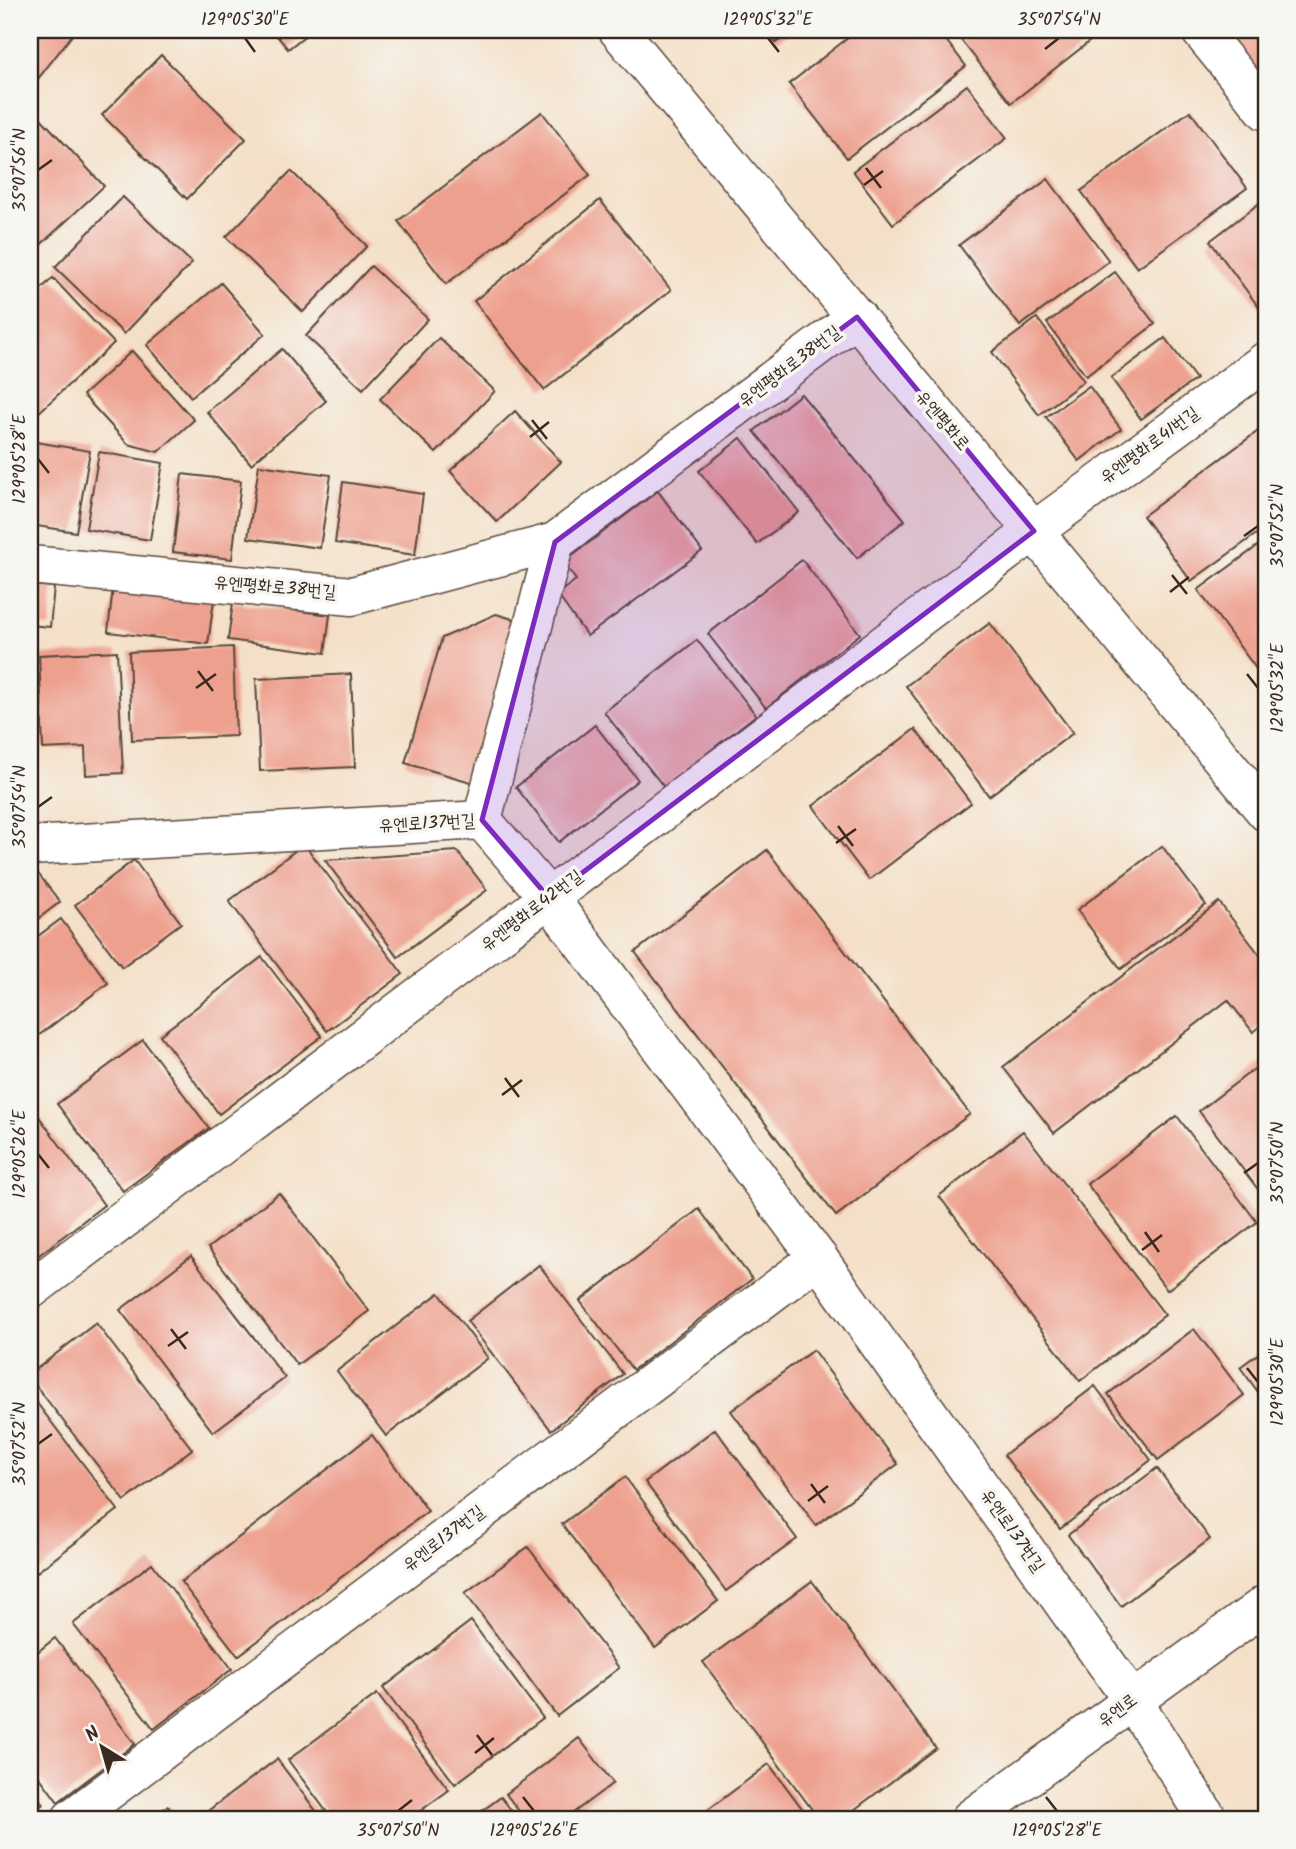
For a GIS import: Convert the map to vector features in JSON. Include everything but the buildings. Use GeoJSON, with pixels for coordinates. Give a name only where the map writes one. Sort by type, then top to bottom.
{"type":"FeatureCollection","features":[{"type":"Feature","properties":{"kind":"street","name":"유엔평화로"},"geometry":{"type":"LineString","coordinates":[[618,30],[1266,812]]}},
{"type":"Feature","properties":{"kind":"street"},"geometry":{"type":"LineString","coordinates":[[1200,30],[1266,111]]}},
{"type":"Feature","properties":{"kind":"street","name":"유엔평화로38번길"},"geometry":{"type":"LineString","coordinates":[[30,565],[352,596],[555,542],[857,317]]}},
{"type":"Feature","properties":{"kind":"street","name":"유엔평화로41번길"},"geometry":{"type":"LineString","coordinates":[[1034,531],[1266,361]]}},
{"type":"Feature","properties":{"kind":"street","name":"유엔평화로42번길"},"geometry":{"type":"LineString","coordinates":[[30,1290],[1034,531]]}},
{"type":"Feature","properties":{"kind":"street"},"geometry":{"type":"LineString","coordinates":[[482,820],[555,542]]}},
{"type":"Feature","properties":{"kind":"street","name":"유엔로137번길"},"geometry":{"type":"LineString","coordinates":[[30,846],[482,820],[549,898],[818,1258],[1133,1701],[1208,1819]]}},
{"type":"Feature","properties":{"kind":"street","name":"유엔로137번길"},"geometry":{"type":"LineString","coordinates":[[71,1819],[818,1258]]}},
{"type":"Feature","properties":{"kind":"street","name":"유엔로"},"geometry":{"type":"LineString","coordinates":[[970,1819],[1266,1604]]}},
{"type":"Feature","properties":{"kind":"highlighted area"},"geometry":{"type":"Polygon","coordinates":[[[857,317],[1034,531],[549,898],[482,820],[555,542],[857,317]]]}}]}
